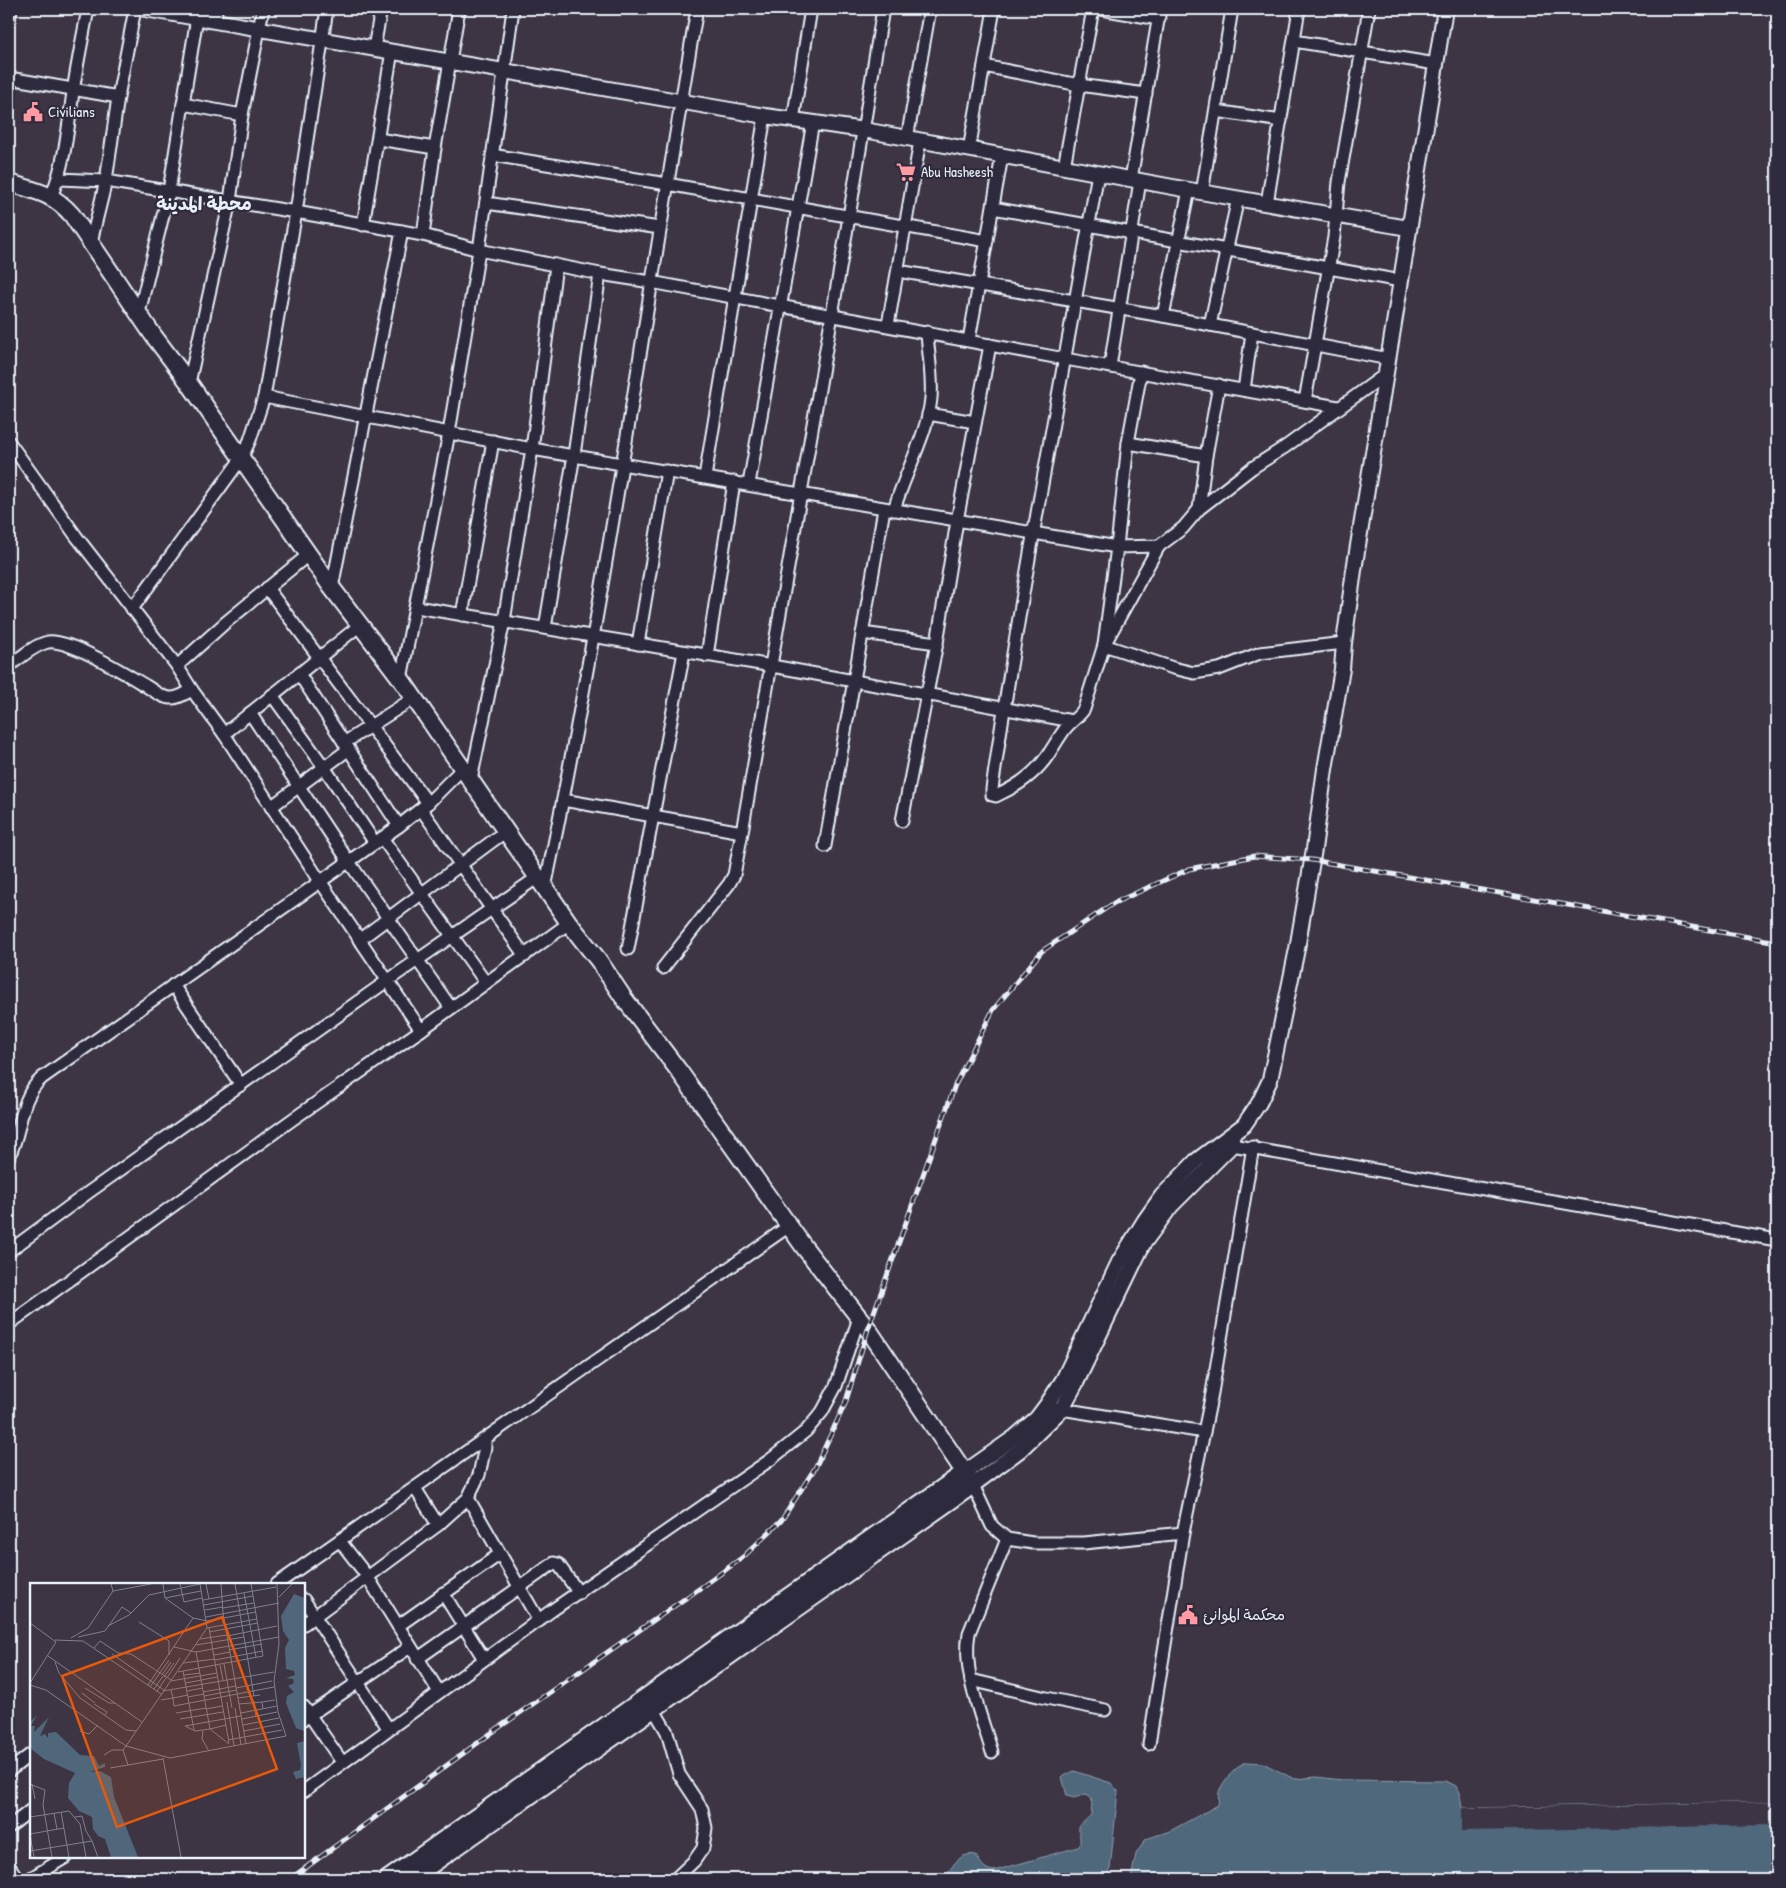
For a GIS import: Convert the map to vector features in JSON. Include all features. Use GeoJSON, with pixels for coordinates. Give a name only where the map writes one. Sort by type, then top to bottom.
{"type":"FeatureCollection","features":[{"type":"Feature","properties":{"kind":"main road"},"geometry":{"type":"LineString","coordinates":[[9,183],[51,197],[65,208],[91,242],[308,555],[401,679],[569,923],[599,961],[789,1226],[859,1318],[969,1479],[650,1703],[388,1879]]}},
{"type":"Feature","properties":{"kind":"main road"},"geometry":{"type":"LineString","coordinates":[[411,1879],[650,1703]]}},
{"type":"Feature","properties":{"kind":"street"},"geometry":{"type":"LineString","coordinates":[[9,21],[11,9]]}},
{"type":"Feature","properties":{"kind":"street"},"geometry":{"type":"LineString","coordinates":[[51,197],[59,179],[64,154],[73,89],[88,9]]}},
{"type":"Feature","properties":{"kind":"street"},"geometry":{"type":"LineString","coordinates":[[91,242],[106,181],[118,97],[135,9]]}},
{"type":"Feature","properties":{"kind":"street"},"geometry":{"type":"LineString","coordinates":[[145,9],[198,17],[216,15],[259,28],[765,116],[864,130],[1098,174],[1408,228]]}},
{"type":"Feature","properties":{"kind":"street"},"geometry":{"type":"LineString","coordinates":[[189,383],[230,201],[242,115],[262,9]]}},
{"type":"Feature","properties":{"kind":"street"},"geometry":{"type":"LineString","coordinates":[[132,609],[241,459],[250,440],[264,398],[296,212],[327,9]]}},
{"type":"Feature","properties":{"kind":"street"},"geometry":{"type":"LineString","coordinates":[[374,48],[381,9]]}},
{"type":"Feature","properties":{"kind":"street"},"geometry":{"type":"LineString","coordinates":[[423,235],[435,148],[459,9]]}},
{"type":"Feature","properties":{"kind":"street"},"geometry":{"type":"LineString","coordinates":[[401,679],[449,432],[479,250],[513,9]]}},
{"type":"Feature","properties":{"kind":"street"},"geometry":{"type":"LineString","coordinates":[[9,1251],[89,1192],[492,908],[541,883],[563,800],[622,463],[697,9]]}},
{"type":"Feature","properties":{"kind":"street"},"geometry":{"type":"LineString","coordinates":[[793,120],[811,9]]}},
{"type":"Feature","properties":{"kind":"street"},"geometry":{"type":"LineString","coordinates":[[663,968],[730,884],[734,875],[772,666],[883,9]]}},
{"type":"Feature","properties":{"kind":"street"},"geometry":{"type":"LineString","coordinates":[[888,325],[905,227],[930,9]]}},
{"type":"Feature","properties":{"kind":"street"},"geometry":{"type":"LineString","coordinates":[[968,150],[994,9]]}},
{"type":"Feature","properties":{"kind":"street"},"geometry":{"type":"LineString","coordinates":[[1064,167],[1092,9]]}},
{"type":"Feature","properties":{"kind":"street"},"geometry":{"type":"LineString","coordinates":[[1101,9],[1160,14],[1146,94],[1136,180],[1133,234],[1110,366]]}},
{"type":"Feature","properties":{"kind":"street"},"geometry":{"type":"LineString","coordinates":[[1163,316],[1179,242],[1196,191],[1216,111],[1232,9]]}},
{"type":"Feature","properties":{"kind":"street"},"geometry":{"type":"LineString","coordinates":[[1267,204],[1299,9]]}},
{"type":"Feature","properties":{"kind":"street"},"geometry":{"type":"LineString","coordinates":[[1305,401],[1328,269],[1339,182],[1369,9]]}},
{"type":"Feature","properties":{"kind":"street"},"geometry":{"type":"LineString","coordinates":[[969,1479],[1020,1450],[1061,1410],[1143,1244],[1170,1206],[1244,1125],[1254,1111],[1270,1080],[1297,950],[1342,669],[1354,570],[1445,9]]}},
{"type":"Feature","properties":{"kind":"street"},"geometry":{"type":"LineString","coordinates":[[139,313],[170,191],[198,17]]}},
{"type":"Feature","properties":{"kind":"street"},"geometry":{"type":"LineString","coordinates":[[1294,41],[1436,64]]}},
{"type":"Feature","properties":{"kind":"street"},"geometry":{"type":"LineString","coordinates":[[363,225],[392,51]]}},
{"type":"Feature","properties":{"kind":"street"},"geometry":{"type":"LineString","coordinates":[[984,66],[1079,85],[1146,94]]}},
{"type":"Feature","properties":{"kind":"street"},"geometry":{"type":"LineString","coordinates":[[9,78],[118,97]]}},
{"type":"Feature","properties":{"kind":"street"},"geometry":{"type":"LineString","coordinates":[[183,104],[242,115]]}},
{"type":"Feature","properties":{"kind":"street"},"geometry":{"type":"LineString","coordinates":[[1216,111],[1281,120]]}},
{"type":"Feature","properties":{"kind":"street"},"geometry":{"type":"LineString","coordinates":[[705,477],[765,116]]}},
{"type":"Feature","properties":{"kind":"street"},"geometry":{"type":"LineString","coordinates":[[749,484],[813,122]]}},
{"type":"Feature","properties":{"kind":"street"},"geometry":{"type":"LineString","coordinates":[[378,139],[435,148]]}},
{"type":"Feature","properties":{"kind":"street"},"geometry":{"type":"LineString","coordinates":[[492,155],[987,241]]}},
{"type":"Feature","properties":{"kind":"street"},"geometry":{"type":"LineString","coordinates":[[969,340],[1002,156]]}},
{"type":"Feature","properties":{"kind":"street"},"geometry":{"type":"LineString","coordinates":[[1098,174],[1033,532],[991,791],[994,796],[1019,783],[1036,769],[1048,756],[1072,720],[1079,717],[1084,709],[1104,644],[1128,443],[1141,372]]}},
{"type":"Feature","properties":{"kind":"street"},"geometry":{"type":"LineString","coordinates":[[59,179],[106,181],[296,212],[423,235],[479,250],[556,266],[1338,407]]}},
{"type":"Feature","properties":{"kind":"street"},"geometry":{"type":"LineString","coordinates":[[1210,326],[1238,198]]}},
{"type":"Feature","properties":{"kind":"street"},"geometry":{"type":"LineString","coordinates":[[486,203],[660,228]]}},
{"type":"Feature","properties":{"kind":"street"},"geometry":{"type":"LineString","coordinates":[[993,208],[1401,281]]}},
{"type":"Feature","properties":{"kind":"street"},"geometry":{"type":"LineString","coordinates":[[332,588],[402,231]]}},
{"type":"Feature","properties":{"kind":"street"},"geometry":{"type":"LineString","coordinates":[[9,1156],[15,1142],[25,1102],[36,1082],[349,862],[467,774],[504,621],[532,449],[556,266]]}},
{"type":"Feature","properties":{"kind":"street"},"geometry":{"type":"LineString","coordinates":[[898,271],[1163,316],[1389,359]]}},
{"type":"Feature","properties":{"kind":"street"},"geometry":{"type":"LineString","coordinates":[[545,628],[574,455],[600,274]]}},
{"type":"Feature","properties":{"kind":"street"},"geometry":{"type":"LineString","coordinates":[[825,846],[862,633],[889,509],[928,414],[931,389],[927,332]]}},
{"type":"Feature","properties":{"kind":"street"},"geometry":{"type":"LineString","coordinates":[[1244,390],[1252,333]]}},
{"type":"Feature","properties":{"kind":"street"},"geometry":{"type":"LineString","coordinates":[[902,821],[928,694],[957,521],[990,345]]}},
{"type":"Feature","properties":{"kind":"street"},"geometry":{"type":"LineString","coordinates":[[1104,644],[1159,546],[1183,528],[1198,509],[1252,468],[1285,447],[1386,374]]}},
{"type":"Feature","properties":{"kind":"street"},"geometry":{"type":"LineString","coordinates":[[1198,509],[1219,385]]}},
{"type":"Feature","properties":{"kind":"street"},"geometry":{"type":"LineString","coordinates":[[264,398],[532,449],[749,484],[957,521],[1117,547],[1159,546]]}},
{"type":"Feature","properties":{"kind":"street"},"geometry":{"type":"LineString","coordinates":[[928,414],[975,422]]}},
{"type":"Feature","properties":{"kind":"street"},"geometry":{"type":"LineString","coordinates":[[462,616],[493,441]]}},
{"type":"Feature","properties":{"kind":"street"},"geometry":{"type":"LineString","coordinates":[[9,442],[76,536],[177,666],[421,1030]]}},
{"type":"Feature","properties":{"kind":"street"},"geometry":{"type":"LineString","coordinates":[[1128,443],[1206,456]]}},
{"type":"Feature","properties":{"kind":"street"},"geometry":{"type":"LineString","coordinates":[[638,644],[667,471]]}},
{"type":"Feature","properties":{"kind":"street"},"geometry":{"type":"LineString","coordinates":[[707,656],[734,482]]}},
{"type":"Feature","properties":{"kind":"street"},"geometry":{"type":"LineString","coordinates":[[177,666],[308,555]]}},
{"type":"Feature","properties":{"kind":"street"},"geometry":{"type":"LineString","coordinates":[[268,588],[372,727],[461,864],[525,956]]}},
{"type":"Feature","properties":{"kind":"street"},"geometry":{"type":"LineString","coordinates":[[416,607],[854,680],[1072,720]]}},
{"type":"Feature","properties":{"kind":"street"},"geometry":{"type":"LineString","coordinates":[[224,734],[360,625]]}},
{"type":"Feature","properties":{"kind":"street"},"geometry":{"type":"LineString","coordinates":[[862,633],[937,643]]}},
{"type":"Feature","properties":{"kind":"street"},"geometry":{"type":"LineString","coordinates":[[9,666],[35,647],[48,642],[55,642],[108,664],[165,697],[171,699],[192,690]]}},
{"type":"Feature","properties":{"kind":"street"},"geometry":{"type":"LineString","coordinates":[[1104,644],[1172,668],[1194,672],[1219,669],[1260,653],[1344,643]]}},
{"type":"Feature","properties":{"kind":"street"},"geometry":{"type":"LineString","coordinates":[[628,948],[684,652]]}},
{"type":"Feature","properties":{"kind":"street"},"geometry":{"type":"LineString","coordinates":[[298,674],[399,826]]}},
{"type":"Feature","properties":{"kind":"street"},"geometry":{"type":"LineString","coordinates":[[272,695],[379,840],[422,894],[486,983]]}},
{"type":"Feature","properties":{"kind":"street"},"geometry":{"type":"LineString","coordinates":[[271,807],[324,767],[347,746],[414,698]]}},
{"type":"Feature","properties":{"kind":"street"},"geometry":{"type":"LineString","coordinates":[[250,713],[349,862],[451,1008]]}},
{"type":"Feature","properties":{"kind":"street"},"geometry":{"type":"LineString","coordinates":[[563,800],[742,832]]}},
{"type":"Feature","properties":{"kind":"street"},"geometry":{"type":"LineString","coordinates":[[359,940],[506,831]]}},
{"type":"Feature","properties":{"kind":"street"},"geometry":{"type":"LineString","coordinates":[[9,1324],[293,1118],[421,1030],[569,923]]}},
{"type":"Feature","properties":{"kind":"street"},"geometry":{"type":"LineString","coordinates":[[172,985],[241,1085]]}},
{"type":"Feature","properties":{"kind":"street"},"geometry":{"type":"LineString","coordinates":[[1232,1140],[1253,1148],[1777,1240]]}},
{"type":"Feature","properties":{"kind":"street"},"geometry":{"type":"LineString","coordinates":[[969,1479],[1036,1418],[1064,1380],[1120,1262],[1162,1196],[1196,1161],[1232,1140]]}},
{"type":"Feature","properties":{"kind":"street"},"geometry":{"type":"LineString","coordinates":[[1149,1744],[1182,1533],[1212,1393],[1253,1148]]}},
{"type":"Feature","properties":{"kind":"street"},"geometry":{"type":"LineString","coordinates":[[291,1580],[340,1541],[789,1226]]}},
{"type":"Feature","properties":{"kind":"street"},"geometry":{"type":"LineString","coordinates":[[305,1790],[539,1620],[770,1460],[806,1431],[822,1412],[836,1386],[859,1318]]}},
{"type":"Feature","properties":{"kind":"street"},"geometry":{"type":"LineString","coordinates":[[1046,1406],[1061,1410],[1204,1432]]}},
{"type":"Feature","properties":{"kind":"street"},"geometry":{"type":"LineString","coordinates":[[305,1623],[438,1525],[468,1498],[479,1475],[485,1439]]}},
{"type":"Feature","properties":{"kind":"street"},"geometry":{"type":"LineString","coordinates":[[969,1479],[992,1526],[1007,1539],[1033,1543],[1084,1543],[1182,1533]]}},
{"type":"Feature","properties":{"kind":"street"},"geometry":{"type":"LineString","coordinates":[[415,1488],[438,1525]]}},
{"type":"Feature","properties":{"kind":"street"},"geometry":{"type":"LineString","coordinates":[[468,1498],[539,1620]]}},
{"type":"Feature","properties":{"kind":"street"},"geometry":{"type":"LineString","coordinates":[[992,1752],[971,1680],[966,1647],[969,1633],[1007,1539]]}},
{"type":"Feature","properties":{"kind":"street"},"geometry":{"type":"LineString","coordinates":[[340,1541],[367,1576],[439,1692]]}},
{"type":"Feature","properties":{"kind":"street"},"geometry":{"type":"LineString","coordinates":[[398,1626],[500,1554]]}},
{"type":"Feature","properties":{"kind":"street"},"geometry":{"type":"LineString","coordinates":[[417,1659],[554,1563],[558,1564],[579,1592]]}},
{"type":"Feature","properties":{"kind":"street"},"geometry":{"type":"LineString","coordinates":[[444,1593],[484,1660]]}},
{"type":"Feature","properties":{"kind":"street"},"geometry":{"type":"LineString","coordinates":[[305,1602],[388,1728]]}},
{"type":"Feature","properties":{"kind":"street"},"geometry":{"type":"LineString","coordinates":[[342,1762],[306,1714],[410,1647]]}},
{"type":"Feature","properties":{"kind":"street"},"geometry":{"type":"LineString","coordinates":[[971,1680],[1105,1710]]}},
{"type":"Feature","properties":{"kind":"street"},"geometry":{"type":"LineString","coordinates":[[650,1703],[667,1732],[679,1774],[702,1809],[706,1828],[703,1848],[694,1861],[675,1879]]}},
{"type":"Feature","properties":{"kind":"street"},"geometry":{"type":"LineString","coordinates":[[9,1771],[29,1760]]}},
{"type":"Feature","properties":{"kind":"street"},"geometry":{"type":"LineString","coordinates":[[9,1827],[30,1811]]}},
{"type":"Feature","properties":{"kind":"street"},"geometry":{"type":"LineString","coordinates":[[28,1879],[64,1858]]}},
{"type":"Feature","properties":{"kind":"street"},"geometry":{"type":"LineString","coordinates":[[9,1866],[18,1879]]}},
{"type":"Feature","properties":{"kind":"water"},"geometry":{"type":"Polygon","coordinates":[[[1247,1762],[1263,1763],[1294,1779],[1316,1777],[1343,1780],[1446,1781],[1456,1786],[1462,1808],[1777,1802],[1777,1879],[1131,1879],[1136,1854],[1146,1839],[1170,1831],[1218,1805],[1219,1792],[1223,1784],[1230,1774],[1247,1762]]]}},
{"type":"Feature","properties":{"kind":"water"},"geometry":{"type":"Polygon","coordinates":[[[1074,1771],[1111,1783],[1118,1791],[1109,1879],[945,1879],[953,1865],[965,1856],[976,1855],[985,1868],[994,1871],[1078,1847],[1080,1845],[1079,1827],[1091,1815],[1092,1801],[1090,1796],[1086,1794],[1074,1798],[1067,1796],[1062,1777],[1074,1771]]]}},
{"type":"Feature","properties":{"kind":"pier"},"geometry":{"type":"Polygon","coordinates":[[[1771,1802],[1772,1825],[1462,1831],[1462,1808],[1771,1802]]]}},
{"type":"Feature","properties":{"kind":"railway"},"geometry":{"type":"LineString","coordinates":[[290,1879],[501,1726],[706,1584],[743,1557],[781,1521],[815,1468],[845,1404],[868,1329],[955,1085],[993,1010],[1042,951],[1114,903],[1189,869],[1254,856],[1312,860],[1777,942]]}},
{"type":"Feature","properties":{"kind":"place","name":"Civilians"},"geometry":{"type":"Point","coordinates":[33,112]}},
{"type":"Feature","properties":{"kind":"place","name":"Abu Hasheesh"},"geometry":{"type":"Point","coordinates":[906,172]}},
{"type":"Feature","properties":{"kind":"place","name":"محكمة الموانئ"},"geometry":{"type":"Point","coordinates":[1188,1615]}},
{"type":"Feature","properties":{"kind":"district","name":"محطة المدينة"},"geometry":{"type":"Point","coordinates":[204,204]}}]}
